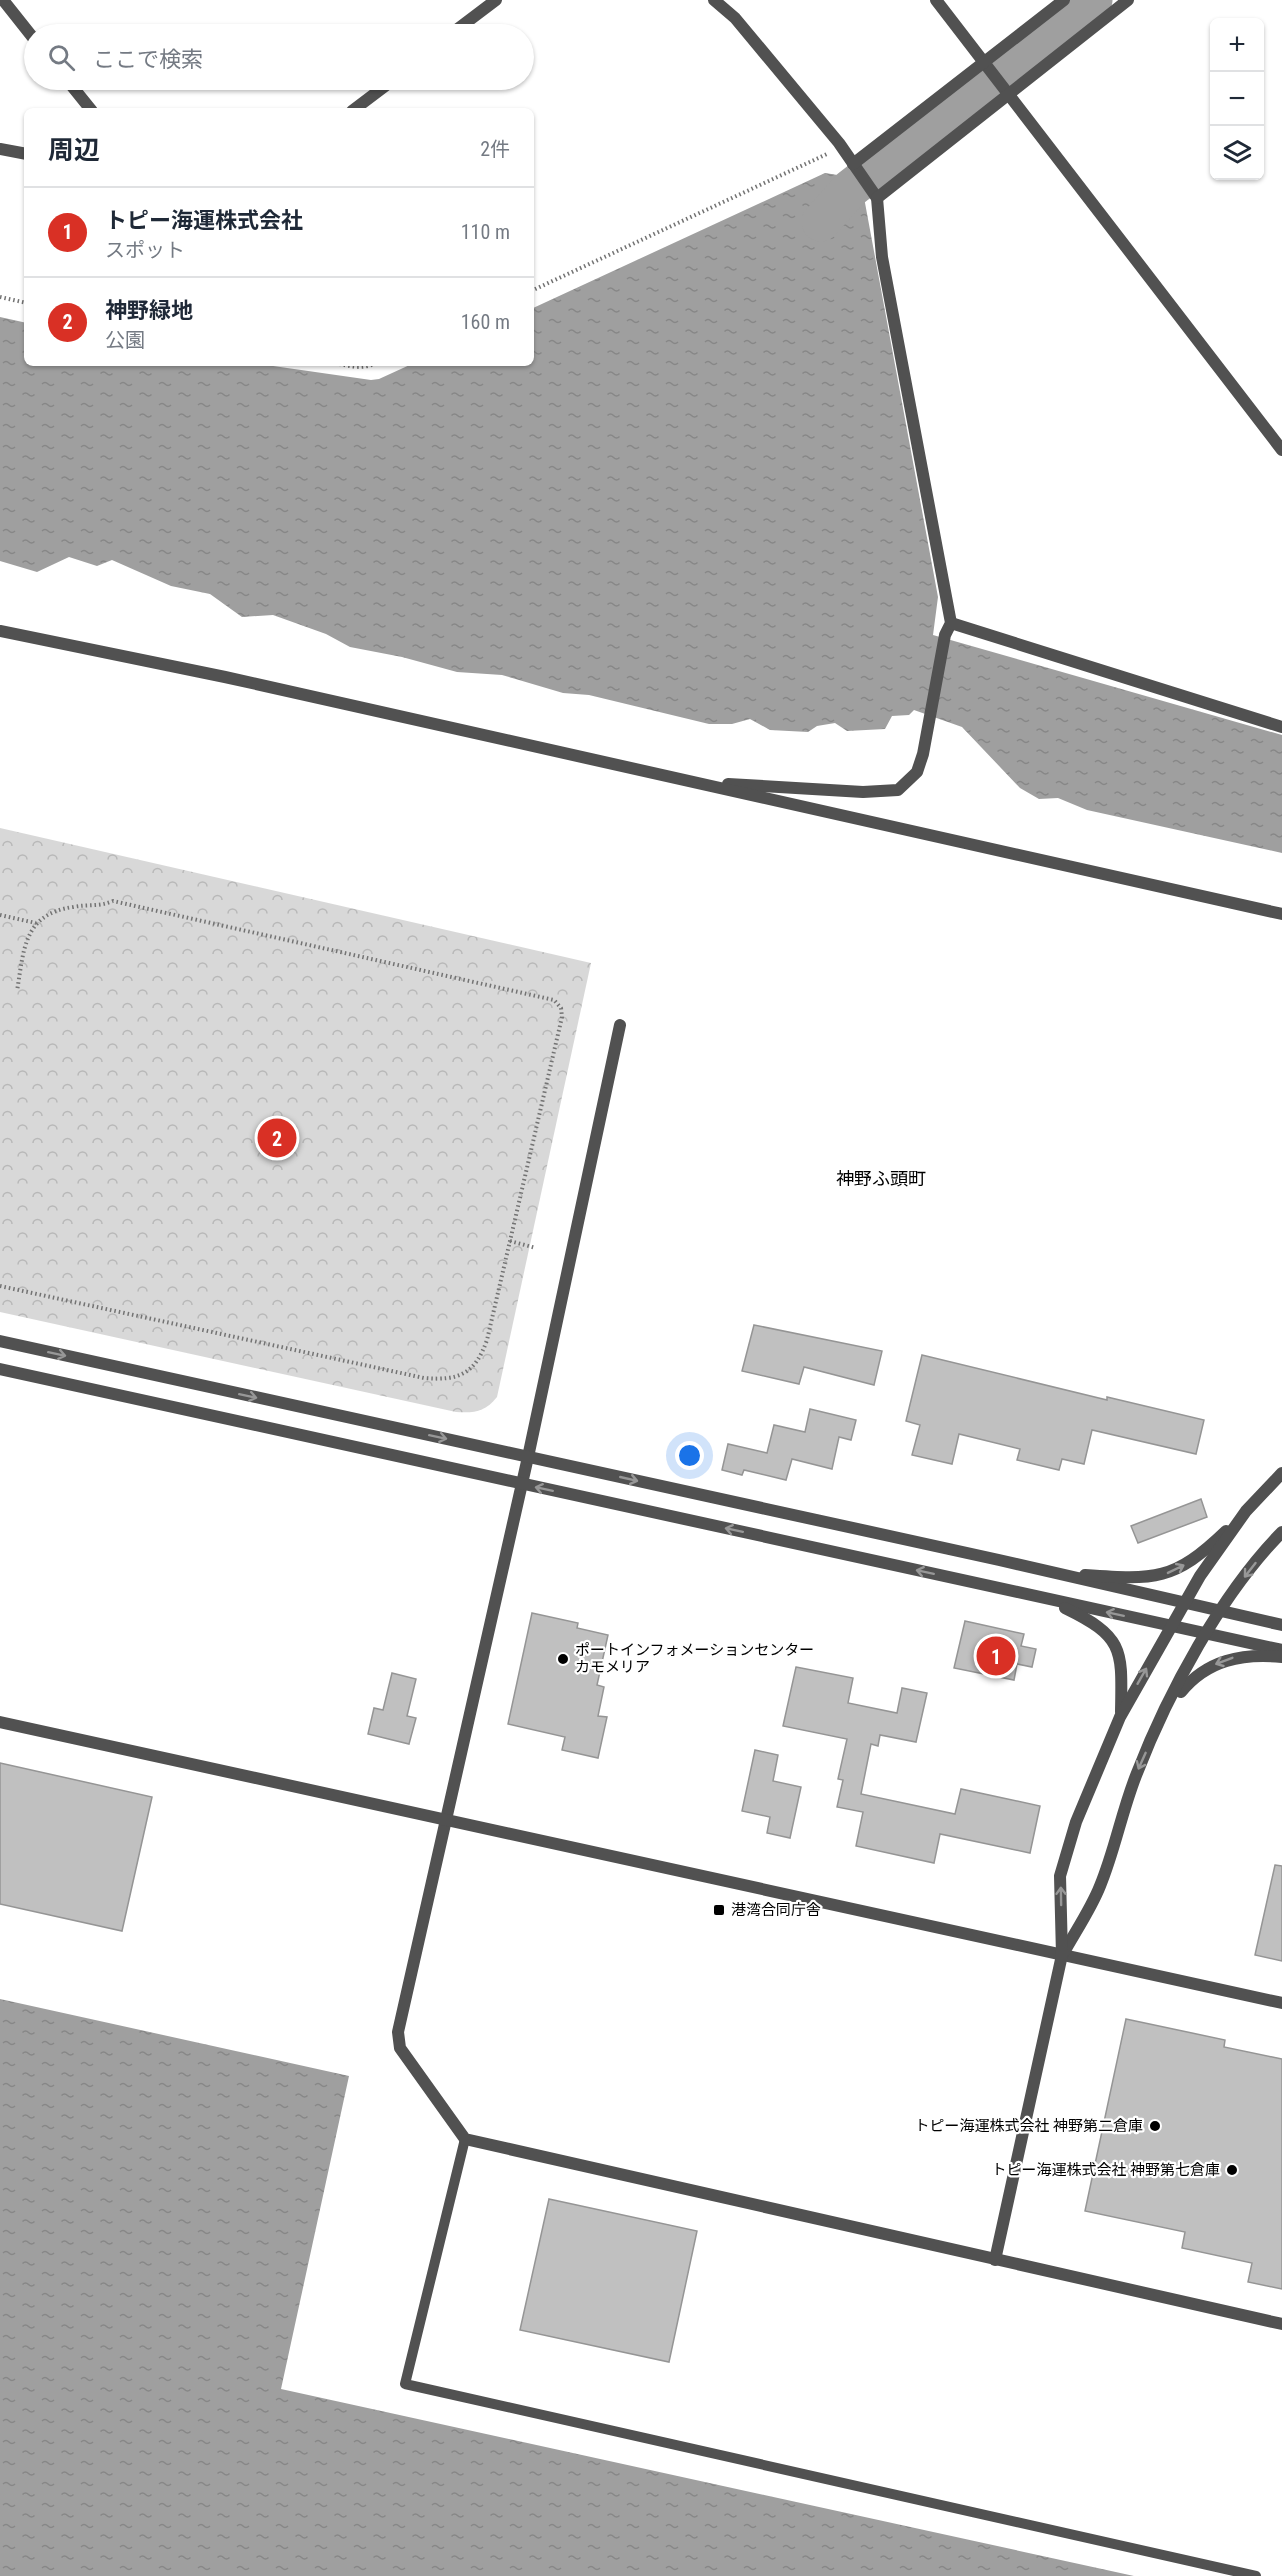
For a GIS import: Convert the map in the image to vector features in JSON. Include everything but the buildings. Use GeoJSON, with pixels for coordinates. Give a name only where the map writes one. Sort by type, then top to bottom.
{"type":"FeatureCollection","features":[{"type":"Feature","properties":{"kind":"street"},"geometry":{"type":"LineString","coordinates":[[3,0],[24,26]]}},
{"type":"Feature","properties":{"kind":"street"},"geometry":{"type":"LineString","coordinates":[[464,24],[496,0]]}},
{"type":"Feature","properties":{"kind":"street"},"geometry":{"type":"LineString","coordinates":[[700,784],[785,786],[862,792],[898,790],[916,772],[930,721],[945,635],[951,623],[882,257],[877,198],[841,147],[735,18],[714,0]]}},
{"type":"Feature","properties":{"kind":"street"},"geometry":{"type":"LineString","coordinates":[[936,0],[1282,450]]}},
{"type":"Feature","properties":{"kind":"street"},"geometry":{"type":"LineString","coordinates":[[853,164],[1064,0]]}},
{"type":"Feature","properties":{"kind":"street"},"geometry":{"type":"LineString","coordinates":[[877,198],[1007,93],[1128,0]]}},
{"type":"Feature","properties":{"kind":"street"},"geometry":{"type":"LineString","coordinates":[[74,90],[89,108]]}},
{"type":"Feature","properties":{"kind":"street"},"geometry":{"type":"LineString","coordinates":[[356,108],[380,90]]}},
{"type":"Feature","properties":{"kind":"street"},"geometry":{"type":"LineString","coordinates":[[0,149],[24,153]]}},
{"type":"Feature","properties":{"kind":"street"},"geometry":{"type":"LineString","coordinates":[[951,623],[1282,727]]}},
{"type":"Feature","properties":{"kind":"street"},"geometry":{"type":"LineString","coordinates":[[0,631],[225,676],[1282,914]]}},
{"type":"Feature","properties":{"kind":"street"},"geometry":{"type":"LineString","coordinates":[[620,1025],[528,1457],[398,2032],[400,2048],[407,2062],[465,2139],[1282,2324]]}},
{"type":"Feature","properties":{"kind":"street"},"geometry":{"type":"LineString","coordinates":[[0,1341],[1057,1573],[1282,1625]]}},
{"type":"Feature","properties":{"kind":"street"},"geometry":{"type":"LineString","coordinates":[[0,1369],[1282,1650]]}},
{"type":"Feature","properties":{"kind":"street"},"geometry":{"type":"LineString","coordinates":[[1057,1573],[1144,1578],[1161,1576],[1194,1560],[1282,1473]]}},
{"type":"Feature","properties":{"kind":"street"},"geometry":{"type":"LineString","coordinates":[[995,2260],[1062,1955],[1060,1876],[1076,1822],[1120,1717],[1186,1602],[1246,1511]]}},
{"type":"Feature","properties":{"kind":"street"},"geometry":{"type":"LineString","coordinates":[[1062,1955],[1100,1886],[1136,1773],[1164,1713],[1221,1610],[1282,1532]]}},
{"type":"Feature","properties":{"kind":"street"},"geometry":{"type":"LineString","coordinates":[[1047,1599],[1103,1629],[1118,1649],[1122,1671],[1120,1717]]}},
{"type":"Feature","properties":{"kind":"street"},"geometry":{"type":"LineString","coordinates":[[1164,1713],[1192,1679],[1218,1663],[1243,1656],[1282,1657]]}},
{"type":"Feature","properties":{"kind":"street"},"geometry":{"type":"LineString","coordinates":[[0,1722],[1282,2003]]}},
{"type":"Feature","properties":{"kind":"lane"},"geometry":{"type":"LineString","coordinates":[[465,2139],[405,2384],[1256,2576]]}},
{"type":"Feature","properties":{"kind":"path"},"geometry":{"type":"LineString","coordinates":[[534,290],[841,147]]}},
{"type":"Feature","properties":{"kind":"path"},"geometry":{"type":"LineString","coordinates":[[0,297],[24,302]]}},
{"type":"Feature","properties":{"kind":"path"},"geometry":{"type":"LineString","coordinates":[[0,1286],[424,1378],[444,1380],[458,1377],[471,1369],[481,1356],[562,1017],[561,1008],[554,1000],[113,901],[98,907],[84,905],[59,909],[36,923],[26,944],[17,991]]}},
{"type":"Feature","properties":{"kind":"path"},"geometry":{"type":"LineString","coordinates":[[0,915],[36,923]]}},
{"type":"Feature","properties":{"kind":"path"},"geometry":{"type":"LineString","coordinates":[[510,1241],[536,1248]]}},
{"type":"Feature","properties":{"kind":"green space"},"geometry":{"type":"Polygon","coordinates":[[[0,828],[591,963],[497,1397],[488,1406],[474,1412],[456,1412],[0,1312],[0,828]]]}},
{"type":"Feature","properties":{"kind":"water"},"geometry":{"type":"Polygon","coordinates":[[[825,173],[850,177],[863,192],[938,597],[933,635],[1282,735],[1282,853],[1087,810],[1058,798],[1039,799],[1020,788],[962,727],[914,710],[909,715],[892,716],[885,729],[847,731],[835,723],[817,726],[808,732],[770,730],[750,719],[732,724],[709,724],[589,695],[563,693],[502,675],[457,672],[402,657],[350,647],[326,634],[273,615],[242,617],[210,594],[171,586],[112,560],[97,566],[69,557],[37,572],[0,561],[0,317],[24,322],[24,366],[273,366],[371,380],[379,379],[407,366],[534,366],[534,308],[825,173]]]}},
{"type":"Feature","properties":{"kind":"water"},"geometry":{"type":"Polygon","coordinates":[[[0,1999],[349,2076],[281,2389],[1134,2576],[0,2576],[0,1999]]]}},
{"type":"Feature","properties":{"kind":"waterway"},"geometry":{"type":"LineString","coordinates":[[821,222],[850,189],[1093,0]]}},
{"type":"Feature","properties":{"kind":"place","name":"神野緑地"},"geometry":{"type":"Point","coordinates":[277,1138]}},
{"type":"Feature","properties":{"kind":"place","name":"トピー海運株式会社"},"geometry":{"type":"Point","coordinates":[996,1656]}},
{"type":"Feature","properties":{"kind":"place","name":"ポートインフォメーションセンター カモメリア"},"geometry":{"type":"Point","coordinates":[563,1659]}},
{"type":"Feature","properties":{"kind":"place","name":"港湾合同庁舎"},"geometry":{"type":"Point","coordinates":[719,1910]}},
{"type":"Feature","properties":{"kind":"place","name":"トピー海運株式会社 神野第二倉庫"},"geometry":{"type":"Point","coordinates":[1155,2126]}},
{"type":"Feature","properties":{"kind":"place","name":"トピー海運株式会社 神野第七倉庫"},"geometry":{"type":"Point","coordinates":[1232,2170]}},
{"type":"Feature","properties":{"kind":"district","name":"神野ふ頭町"},"geometry":{"type":"Point","coordinates":[881,1178]}}]}
